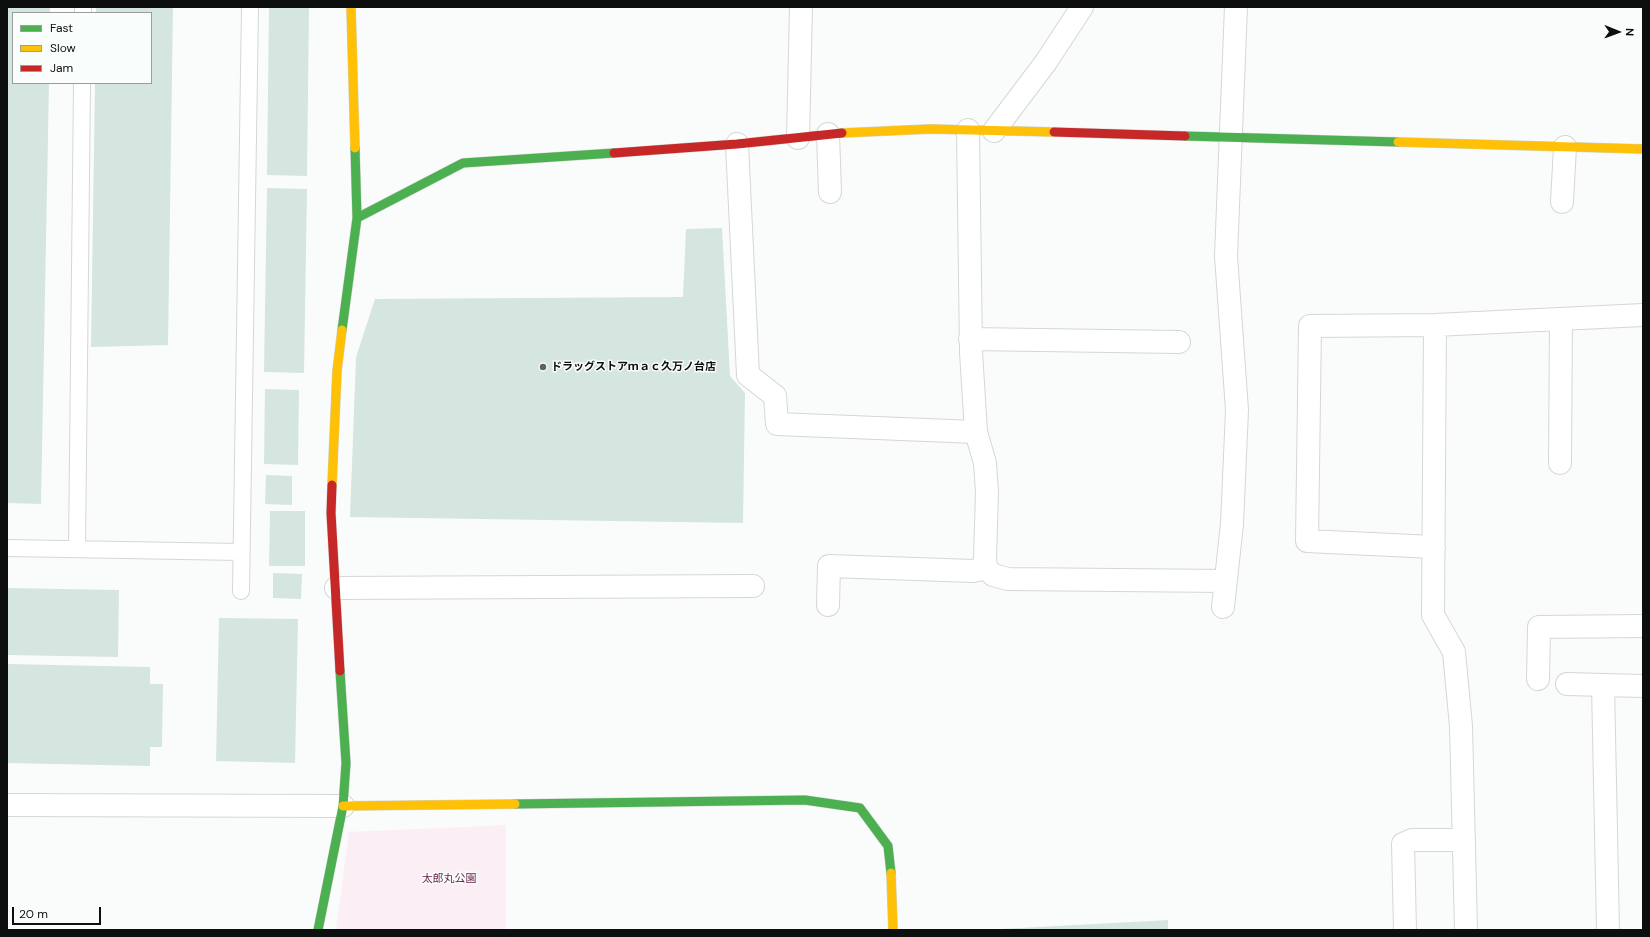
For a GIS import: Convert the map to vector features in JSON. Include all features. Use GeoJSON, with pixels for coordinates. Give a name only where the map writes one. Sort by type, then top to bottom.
{"type":"FeatureCollection","features":[{"type":"Feature","properties":{"kind":"street"},"geometry":{"type":"LineString","coordinates":[[318,930],[343,806],[346,763],[331,513],[336,370],[357,218],[351,7]]}},
{"type":"Feature","properties":{"kind":"street"},"geometry":{"type":"LineString","coordinates":[[798,138],[801,7]]}},
{"type":"Feature","properties":{"kind":"street"},"geometry":{"type":"LineString","coordinates":[[994,131],[1046,62],[1082,7]]}},
{"type":"Feature","properties":{"kind":"street"},"geometry":{"type":"LineString","coordinates":[[1223,607],[1232,524],[1237,410],[1226,256],[1236,7]]}},
{"type":"Feature","properties":{"kind":"street"},"geometry":{"type":"LineString","coordinates":[[357,218],[463,163],[737,144],[828,134],[930,129],[1643,149]]}},
{"type":"Feature","properties":{"kind":"street"},"geometry":{"type":"LineString","coordinates":[[968,130],[970,339],[976,432],[984,463],[987,492],[986,568],[993,575],[1008,579],[1225,580]]}},
{"type":"Feature","properties":{"kind":"street"},"geometry":{"type":"LineString","coordinates":[[828,134],[830,192]]}},
{"type":"Feature","properties":{"kind":"street"},"geometry":{"type":"LineString","coordinates":[[737,144],[748,375],[775,396],[777,424],[976,432]]}},
{"type":"Feature","properties":{"kind":"street"},"geometry":{"type":"LineString","coordinates":[[1562,202],[1565,147]]}},
{"type":"Feature","properties":{"kind":"street"},"geometry":{"type":"LineString","coordinates":[[1434,547],[1307,541],[1310,326],[1435,325],[1643,315]]}},
{"type":"Feature","properties":{"kind":"street"},"geometry":{"type":"LineString","coordinates":[[1560,463],[1561,319]]}},
{"type":"Feature","properties":{"kind":"street"},"geometry":{"type":"LineString","coordinates":[[1435,325],[1433,615],[1454,652],[1461,726],[1466,930]]}},
{"type":"Feature","properties":{"kind":"street"},"geometry":{"type":"LineString","coordinates":[[970,339],[1179,342]]}},
{"type":"Feature","properties":{"kind":"street"},"geometry":{"type":"LineString","coordinates":[[828,605],[829,566],[973,571],[986,568]]}},
{"type":"Feature","properties":{"kind":"street"},"geometry":{"type":"LineString","coordinates":[[336,588],[753,586]]}},
{"type":"Feature","properties":{"kind":"street"},"geometry":{"type":"LineString","coordinates":[[1538,679],[1539,627],[1643,626]]}},
{"type":"Feature","properties":{"kind":"street"},"geometry":{"type":"LineString","coordinates":[[1567,684],[1643,686]]}},
{"type":"Feature","properties":{"kind":"street"},"geometry":{"type":"LineString","coordinates":[[1603,685],[1608,930]]}},
{"type":"Feature","properties":{"kind":"street"},"geometry":{"type":"LineString","coordinates":[[7,805],[343,806],[805,800],[860,808],[888,846],[893,889],[894,930]]}},
{"type":"Feature","properties":{"kind":"street"},"geometry":{"type":"LineString","coordinates":[[1405,930],[1403,844],[1412,840],[1464,840]]}},
{"type":"Feature","properties":{"kind":"lane"},"geometry":{"type":"LineString","coordinates":[[240,591],[250,7]]}},
{"type":"Feature","properties":{"kind":"lane"},"geometry":{"type":"LineString","coordinates":[[77,549],[82,84]]}},
{"type":"Feature","properties":{"kind":"lane"},"geometry":{"type":"LineString","coordinates":[[7,548],[241,552]]}},
{"type":"Feature","properties":{"kind":"green space","name":"太郎丸公園"},"geometry":{"type":"Polygon","coordinates":[[[506,825],[506,930],[336,930],[349,832],[506,825]]]}},
{"type":"Feature","properties":{"kind":"building"},"geometry":{"type":"Polygon","coordinates":[[[7,7],[50,7],[50,12],[12,12],[12,84],[49,84],[41,504],[7,503],[7,7]]]}},
{"type":"Feature","properties":{"kind":"building"},"geometry":{"type":"Polygon","coordinates":[[[96,7],[173,7],[168,345],[91,347],[95,84],[152,84],[152,12],[96,12],[96,7]]]}},
{"type":"Feature","properties":{"kind":"building"},"geometry":{"type":"Polygon","coordinates":[[[269,7],[309,7],[307,176],[267,175],[269,7]]]}},
{"type":"Feature","properties":{"kind":"building"},"geometry":{"type":"Polygon","coordinates":[[[267,188],[307,189],[304,373],[264,372],[267,188]]]}},
{"type":"Feature","properties":{"kind":"building","name":"ドラッグストアｍａｃ久万ノ台店"},"geometry":{"type":"Polygon","coordinates":[[[722,228],[730,376],[745,393],[743,523],[350,517],[356,357],[375,299],[683,297],[686,229],[722,228]]]}},
{"type":"Feature","properties":{"kind":"building"},"geometry":{"type":"Polygon","coordinates":[[[265,389],[299,390],[298,465],[264,464],[265,389]]]}},
{"type":"Feature","properties":{"kind":"building"},"geometry":{"type":"Polygon","coordinates":[[[266,475],[292,476],[292,505],[265,504],[266,475]]]}},
{"type":"Feature","properties":{"kind":"building"},"geometry":{"type":"Polygon","coordinates":[[[270,511],[305,511],[305,566],[269,566],[270,511]]]}},
{"type":"Feature","properties":{"kind":"building"},"geometry":{"type":"Polygon","coordinates":[[[273,573],[302,574],[301,599],[273,598],[273,573]]]}},
{"type":"Feature","properties":{"kind":"building"},"geometry":{"type":"Polygon","coordinates":[[[7,588],[119,590],[118,657],[7,655],[7,588]]]}},
{"type":"Feature","properties":{"kind":"building"},"geometry":{"type":"Polygon","coordinates":[[[219,618],[298,619],[295,763],[216,761],[219,618]]]}},
{"type":"Feature","properties":{"kind":"building"},"geometry":{"type":"Polygon","coordinates":[[[7,664],[150,667],[150,684],[163,684],[162,747],[150,747],[150,766],[7,763],[7,664]]]}},
{"type":"Feature","properties":{"kind":"building"},"geometry":{"type":"Polygon","coordinates":[[[1168,920],[1168,930],[1002,930],[1002,929],[1168,920]]]}},
{"type":"Feature","properties":{"kind":"traffic: fast"},"geometry":{"type":"LineString","coordinates":[[1185,136],[1398,142]]}},
{"type":"Feature","properties":{"kind":"traffic: fast"},"geometry":{"type":"LineString","coordinates":[[342,330],[357,218],[355,148]]}},
{"type":"Feature","properties":{"kind":"traffic: fast"},"geometry":{"type":"LineString","coordinates":[[357,218],[463,163],[614,153]]}},
{"type":"Feature","properties":{"kind":"traffic: fast"},"geometry":{"type":"LineString","coordinates":[[318,930],[343,806],[346,763],[340,671]]}},
{"type":"Feature","properties":{"kind":"traffic: fast"},"geometry":{"type":"LineString","coordinates":[[515,804],[805,800],[860,808],[888,846],[891,873]]}},
{"type":"Feature","properties":{"kind":"traffic: slow"},"geometry":{"type":"LineString","coordinates":[[351,7],[355,148]]}},
{"type":"Feature","properties":{"kind":"traffic: slow"},"geometry":{"type":"LineString","coordinates":[[842,133],[930,129],[1054,132]]}},
{"type":"Feature","properties":{"kind":"traffic: slow"},"geometry":{"type":"LineString","coordinates":[[1398,142],[1643,149]]}},
{"type":"Feature","properties":{"kind":"traffic: slow"},"geometry":{"type":"LineString","coordinates":[[332,485],[337,371],[342,330]]}},
{"type":"Feature","properties":{"kind":"traffic: slow"},"geometry":{"type":"LineString","coordinates":[[343,806],[515,804]]}},
{"type":"Feature","properties":{"kind":"traffic: slow"},"geometry":{"type":"LineString","coordinates":[[891,873],[893,930]]}},
{"type":"Feature","properties":{"kind":"traffic: jam"},"geometry":{"type":"LineString","coordinates":[[1054,132],[1185,136]]}},
{"type":"Feature","properties":{"kind":"traffic: jam"},"geometry":{"type":"LineString","coordinates":[[614,153],[737,144],[842,133]]}},
{"type":"Feature","properties":{"kind":"traffic: jam"},"geometry":{"type":"LineString","coordinates":[[332,485],[331,513],[340,671]]}},
{"type":"Feature","properties":{"kind":"place","name":"ドラッグストアｍａｃ久万ノ台店"},"geometry":{"type":"Point","coordinates":[543,367]}}]}
